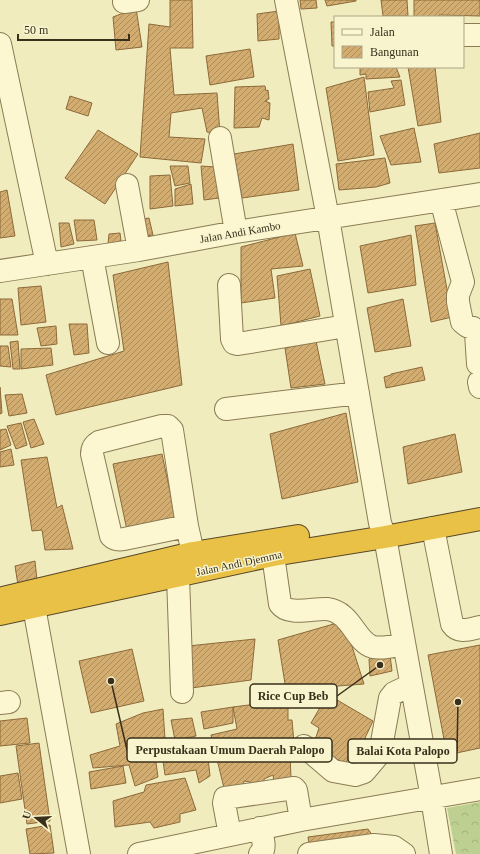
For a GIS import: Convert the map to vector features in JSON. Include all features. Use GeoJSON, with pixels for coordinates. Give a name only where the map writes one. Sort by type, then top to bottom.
{"type":"FeatureCollection","features":[{"type":"Feature","properties":{"kind":"highway","name":"Jalan Andi Djemma"},"geometry":{"type":"LineString","coordinates":[[0,599],[32,600],[178,576],[273,556],[480,506]]}},
{"type":"Feature","properties":{"kind":"highway","name":"Jalan Andi Djemma"},"geometry":{"type":"LineString","coordinates":[[0,614],[32,600],[193,553],[382,530],[433,528],[480,519]]}},
{"type":"Feature","properties":{"kind":"street"},"geometry":{"type":"LineString","coordinates":[[286,0],[328,218],[382,530],[432,798],[437,853]]}},
{"type":"Feature","properties":{"kind":"street"},"geometry":{"type":"LineString","coordinates":[[464,35],[480,34]]}},
{"type":"Feature","properties":{"kind":"street"},"geometry":{"type":"LineString","coordinates":[[0,44],[47,264]]}},
{"type":"Feature","properties":{"kind":"street"},"geometry":{"type":"LineString","coordinates":[[220,138],[236,232]]}},
{"type":"Feature","properties":{"kind":"street"},"geometry":{"type":"LineString","coordinates":[[127,185],[139,250]]}},
{"type":"Feature","properties":{"kind":"street","name":"Jalan Andi Kambo"},"geometry":{"type":"LineString","coordinates":[[0,271],[139,250],[236,232],[480,194]]}},
{"type":"Feature","properties":{"kind":"street"},"geometry":{"type":"LineString","coordinates":[[441,200],[463,282],[458,295],[462,322],[473,328],[476,333],[479,378]]}},
{"type":"Feature","properties":{"kind":"street"},"geometry":{"type":"LineString","coordinates":[[92,257],[108,343]]}},
{"type":"Feature","properties":{"kind":"street"},"geometry":{"type":"LineString","coordinates":[[229,285],[232,339],[234,343],[238,344],[346,326]]}},
{"type":"Feature","properties":{"kind":"street"},"geometry":{"type":"LineString","coordinates":[[226,409],[358,393]]}},
{"type":"Feature","properties":{"kind":"street"},"geometry":{"type":"LineString","coordinates":[[187,526],[124,539],[117,540],[113,538],[111,536],[92,454],[94,444],[162,426],[170,428],[174,433],[187,526],[193,553]]}},
{"type":"Feature","properties":{"kind":"street"},"geometry":{"type":"LineString","coordinates":[[433,528],[452,624],[460,630],[480,627]]}},
{"type":"Feature","properties":{"kind":"street"},"geometry":{"type":"LineString","coordinates":[[273,556],[280,604],[285,609],[327,609],[334,611],[342,614],[364,641],[371,646],[378,647],[403,644]]}},
{"type":"Feature","properties":{"kind":"street"},"geometry":{"type":"LineString","coordinates":[[178,576],[182,692]]}},
{"type":"Feature","properties":{"kind":"street"},"geometry":{"type":"LineString","coordinates":[[32,600],[79,854]]}},
{"type":"Feature","properties":{"kind":"street"},"geometry":{"type":"LineString","coordinates":[[304,746],[333,771],[355,775],[364,772],[380,753],[390,698],[394,693],[411,685]]}},
{"type":"Feature","properties":{"kind":"street"},"geometry":{"type":"LineString","coordinates":[[230,835],[224,803],[225,798],[294,788],[296,790],[301,820]]}},
{"type":"Feature","properties":{"kind":"street"},"geometry":{"type":"LineString","coordinates":[[139,854],[180,850],[230,835],[260,828],[480,789]]}},
{"type":"Feature","properties":{"kind":"street"},"geometry":{"type":"LineString","coordinates":[[260,828],[264,848],[263,852],[260,854]]}},
{"type":"Feature","properties":{"kind":"street"},"geometry":{"type":"LineString","coordinates":[[309,854],[374,845],[394,847],[404,854]]}},
{"type":"Feature","properties":{"kind":"green space"},"geometry":{"type":"Polygon","coordinates":[[[480,802],[480,854],[456,854],[447,808],[480,802]]]}},
{"type":"Feature","properties":{"kind":"building"},"geometry":{"type":"Polygon","coordinates":[[[170,0],[192,0],[193,48],[170,48],[174,95],[217,93],[220,134],[207,132],[202,108],[171,113],[169,137],[205,139],[201,163],[140,157],[149,24],[170,27],[170,0]]]}},
{"type":"Feature","properties":{"kind":"building"},"geometry":{"type":"Polygon","coordinates":[[[300,0],[316,0],[317,8],[301,9],[300,0]]]}},
{"type":"Feature","properties":{"kind":"building"},"geometry":{"type":"Polygon","coordinates":[[[325,0],[356,0],[356,1],[327,6],[325,0]]]}},
{"type":"Feature","properties":{"kind":"building"},"geometry":{"type":"Polygon","coordinates":[[[381,0],[407,0],[408,16],[383,16],[381,0]]]}},
{"type":"Feature","properties":{"kind":"building"},"geometry":{"type":"Polygon","coordinates":[[[414,0],[480,0],[480,16],[414,16],[414,0]]]}},
{"type":"Feature","properties":{"kind":"building"},"geometry":{"type":"Polygon","coordinates":[[[136,8],[142,47],[116,50],[113,17],[136,8]]]}},
{"type":"Feature","properties":{"kind":"building"},"geometry":{"type":"Polygon","coordinates":[[[279,11],[279,39],[258,41],[257,14],[279,11]]]}},
{"type":"Feature","properties":{"kind":"building"},"geometry":{"type":"Polygon","coordinates":[[[331,22],[334,22],[334,46],[332,46],[331,22]]]}},
{"type":"Feature","properties":{"kind":"building"},"geometry":{"type":"Polygon","coordinates":[[[250,49],[254,77],[210,85],[206,56],[250,49]]]}},
{"type":"Feature","properties":{"kind":"building"},"geometry":{"type":"Polygon","coordinates":[[[360,68],[396,68],[400,77],[366,79],[366,74],[360,75],[360,68]]]}},
{"type":"Feature","properties":{"kind":"building"},"geometry":{"type":"Polygon","coordinates":[[[408,68],[435,68],[441,122],[418,126],[408,68]]]}},
{"type":"Feature","properties":{"kind":"building"},"geometry":{"type":"Polygon","coordinates":[[[364,77],[374,155],[338,161],[326,88],[364,77]]]}},
{"type":"Feature","properties":{"kind":"building"},"geometry":{"type":"Polygon","coordinates":[[[401,80],[405,105],[370,112],[368,92],[394,88],[391,81],[401,80]]]}},
{"type":"Feature","properties":{"kind":"building"},"geometry":{"type":"Polygon","coordinates":[[[265,86],[266,91],[268,90],[269,99],[265,101],[270,103],[269,120],[262,118],[259,127],[234,128],[235,87],[265,86]]]}},
{"type":"Feature","properties":{"kind":"building"},"geometry":{"type":"Polygon","coordinates":[[[70,96],[92,103],[88,116],[66,109],[70,96]]]}},
{"type":"Feature","properties":{"kind":"building"},"geometry":{"type":"Polygon","coordinates":[[[414,128],[421,162],[391,165],[380,136],[414,128]]]}},
{"type":"Feature","properties":{"kind":"building"},"geometry":{"type":"Polygon","coordinates":[[[98,130],[138,154],[105,204],[65,178],[98,130]]]}},
{"type":"Feature","properties":{"kind":"building"},"geometry":{"type":"Polygon","coordinates":[[[480,133],[480,168],[439,173],[434,144],[480,133]]]}},
{"type":"Feature","properties":{"kind":"building"},"geometry":{"type":"Polygon","coordinates":[[[293,144],[299,190],[242,198],[234,154],[293,144]]]}},
{"type":"Feature","properties":{"kind":"building"},"geometry":{"type":"Polygon","coordinates":[[[385,158],[390,183],[376,187],[339,190],[336,164],[385,158]]]}},
{"type":"Feature","properties":{"kind":"building"},"geometry":{"type":"Polygon","coordinates":[[[170,166],[188,166],[190,183],[175,186],[170,166]]]}},
{"type":"Feature","properties":{"kind":"building"},"geometry":{"type":"Polygon","coordinates":[[[201,166],[215,167],[219,198],[204,200],[201,166]]]}},
{"type":"Feature","properties":{"kind":"building"},"geometry":{"type":"Polygon","coordinates":[[[170,175],[173,206],[150,209],[150,176],[170,175]]]}},
{"type":"Feature","properties":{"kind":"building"},"geometry":{"type":"Polygon","coordinates":[[[191,184],[193,204],[175,206],[175,189],[191,184]]]}},
{"type":"Feature","properties":{"kind":"building"},"geometry":{"type":"Polygon","coordinates":[[[7,190],[15,236],[0,238],[0,192],[7,190]]]}},
{"type":"Feature","properties":{"kind":"building"},"geometry":{"type":"Polygon","coordinates":[[[149,218],[153,235],[143,236],[142,219],[149,218]]]}},
{"type":"Feature","properties":{"kind":"building"},"geometry":{"type":"Polygon","coordinates":[[[74,220],[94,220],[97,240],[77,241],[74,220]]]}},
{"type":"Feature","properties":{"kind":"building"},"geometry":{"type":"Polygon","coordinates":[[[59,223],[69,223],[74,244],[61,247],[59,223]]]}},
{"type":"Feature","properties":{"kind":"building"},"geometry":{"type":"Polygon","coordinates":[[[435,223],[452,317],[431,322],[415,226],[435,223]]]}},
{"type":"Feature","properties":{"kind":"building"},"geometry":{"type":"Polygon","coordinates":[[[120,233],[121,241],[108,244],[109,234],[120,233]]]}},
{"type":"Feature","properties":{"kind":"building"},"geometry":{"type":"Polygon","coordinates":[[[295,233],[303,266],[271,269],[275,298],[241,303],[241,247],[295,233]]]}},
{"type":"Feature","properties":{"kind":"building"},"geometry":{"type":"Polygon","coordinates":[[[411,235],[416,285],[368,293],[360,246],[411,235]]]}},
{"type":"Feature","properties":{"kind":"building"},"geometry":{"type":"Polygon","coordinates":[[[168,262],[182,385],[56,415],[46,375],[124,351],[113,275],[168,262]]]}},
{"type":"Feature","properties":{"kind":"building"},"geometry":{"type":"Polygon","coordinates":[[[310,269],[320,316],[281,326],[277,276],[310,269]]]}},
{"type":"Feature","properties":{"kind":"building"},"geometry":{"type":"Polygon","coordinates":[[[41,286],[46,322],[21,325],[18,288],[41,286]]]}},
{"type":"Feature","properties":{"kind":"building"},"geometry":{"type":"Polygon","coordinates":[[[0,299],[12,299],[18,335],[0,335],[0,299]]]}},
{"type":"Feature","properties":{"kind":"building"},"geometry":{"type":"Polygon","coordinates":[[[403,299],[411,346],[375,352],[367,308],[403,299]]]}},
{"type":"Feature","properties":{"kind":"building"},"geometry":{"type":"Polygon","coordinates":[[[69,324],[87,324],[89,353],[74,355],[69,324]]]}},
{"type":"Feature","properties":{"kind":"building"},"geometry":{"type":"Polygon","coordinates":[[[56,326],[57,344],[41,346],[37,328],[56,326]]]}},
{"type":"Feature","properties":{"kind":"building"},"geometry":{"type":"Polygon","coordinates":[[[18,341],[20,369],[13,369],[10,342],[18,341]]]}},
{"type":"Feature","properties":{"kind":"building"},"geometry":{"type":"Polygon","coordinates":[[[316,341],[325,384],[291,388],[285,348],[316,341]]]}},
{"type":"Feature","properties":{"kind":"building"},"geometry":{"type":"Polygon","coordinates":[[[0,346],[8,346],[11,367],[0,366],[0,346]]]}},
{"type":"Feature","properties":{"kind":"building"},"geometry":{"type":"Polygon","coordinates":[[[51,348],[53,365],[21,369],[21,349],[51,348]]]}},
{"type":"Feature","properties":{"kind":"building"},"geometry":{"type":"Polygon","coordinates":[[[422,367],[425,380],[386,388],[384,377],[422,367]]]}},
{"type":"Feature","properties":{"kind":"building"},"geometry":{"type":"Polygon","coordinates":[[[0,387],[2,413],[0,414],[0,387]]]}},
{"type":"Feature","properties":{"kind":"building"},"geometry":{"type":"Polygon","coordinates":[[[22,394],[27,413],[9,416],[5,395],[22,394]]]}},
{"type":"Feature","properties":{"kind":"building"},"geometry":{"type":"Polygon","coordinates":[[[346,413],[358,482],[282,499],[270,434],[346,413]]]}},
{"type":"Feature","properties":{"kind":"building"},"geometry":{"type":"Polygon","coordinates":[[[34,419],[44,444],[31,448],[23,422],[34,419]]]}},
{"type":"Feature","properties":{"kind":"building"},"geometry":{"type":"Polygon","coordinates":[[[21,423],[27,445],[16,449],[7,426],[21,423]]]}},
{"type":"Feature","properties":{"kind":"building"},"geometry":{"type":"Polygon","coordinates":[[[6,429],[11,445],[0,450],[0,430],[6,429]]]}},
{"type":"Feature","properties":{"kind":"building"},"geometry":{"type":"Polygon","coordinates":[[[455,434],[462,472],[408,484],[403,447],[455,434]]]}},
{"type":"Feature","properties":{"kind":"building"},"geometry":{"type":"Polygon","coordinates":[[[11,449],[14,465],[0,467],[0,452],[11,449]]]}},
{"type":"Feature","properties":{"kind":"building"},"geometry":{"type":"Polygon","coordinates":[[[162,454],[177,525],[128,535],[113,464],[162,454]]]}},
{"type":"Feature","properties":{"kind":"building"},"geometry":{"type":"Polygon","coordinates":[[[47,457],[57,508],[62,505],[73,549],[45,550],[42,530],[32,531],[21,460],[47,457]]]}},
{"type":"Feature","properties":{"kind":"building"},"geometry":{"type":"Polygon","coordinates":[[[35,561],[37,580],[18,585],[15,566],[35,561]]]}},
{"type":"Feature","properties":{"kind":"building"},"geometry":{"type":"Polygon","coordinates":[[[344,621],[364,684],[286,690],[278,640],[344,621]]]}},
{"type":"Feature","properties":{"kind":"building"},"geometry":{"type":"Polygon","coordinates":[[[255,639],[251,680],[191,688],[188,646],[255,639]]]}},
{"type":"Feature","properties":{"kind":"building"},"geometry":{"type":"Polygon","coordinates":[[[480,645],[480,748],[447,755],[428,655],[480,645]]]}},
{"type":"Feature","properties":{"kind":"building"},"geometry":{"type":"Polygon","coordinates":[[[132,649],[144,701],[91,713],[79,661],[132,649]]]}},
{"type":"Feature","properties":{"kind":"building"},"geometry":{"type":"Polygon","coordinates":[[[390,655],[392,671],[370,676],[369,659],[390,655]]]}},
{"type":"Feature","properties":{"kind":"building"},"geometry":{"type":"Polygon","coordinates":[[[332,697],[373,721],[365,738],[370,742],[364,759],[351,750],[346,764],[313,746],[319,728],[311,723],[322,704],[332,697]]]}},
{"type":"Feature","properties":{"kind":"building"},"geometry":{"type":"Polygon","coordinates":[[[288,700],[288,720],[292,720],[295,754],[290,754],[291,778],[274,782],[273,775],[264,779],[264,788],[253,790],[250,782],[244,781],[243,787],[225,792],[211,735],[237,729],[233,707],[288,700]]]}},
{"type":"Feature","properties":{"kind":"building"},"geometry":{"type":"Polygon","coordinates":[[[233,707],[233,723],[204,729],[201,712],[233,707]]]}},
{"type":"Feature","properties":{"kind":"building"},"geometry":{"type":"Polygon","coordinates":[[[163,709],[165,739],[153,741],[158,777],[135,786],[129,765],[93,768],[90,755],[120,746],[116,724],[143,713],[163,709]]]}},
{"type":"Feature","properties":{"kind":"building"},"geometry":{"type":"Polygon","coordinates":[[[27,718],[30,743],[0,746],[0,721],[27,718]]]}},
{"type":"Feature","properties":{"kind":"building"},"geometry":{"type":"Polygon","coordinates":[[[192,718],[196,736],[175,740],[171,720],[192,718]]]}},
{"type":"Feature","properties":{"kind":"building"},"geometry":{"type":"Polygon","coordinates":[[[206,739],[210,776],[199,783],[196,770],[165,775],[161,747],[206,739]]]}},
{"type":"Feature","properties":{"kind":"building"},"geometry":{"type":"Polygon","coordinates":[[[39,743],[50,821],[27,824],[16,746],[39,743]]]}},
{"type":"Feature","properties":{"kind":"building"},"geometry":{"type":"Polygon","coordinates":[[[123,766],[126,783],[91,789],[89,772],[123,766]]]}},
{"type":"Feature","properties":{"kind":"building"},"geometry":{"type":"Polygon","coordinates":[[[18,773],[22,799],[0,803],[0,776],[18,773]]]}},
{"type":"Feature","properties":{"kind":"building"},"geometry":{"type":"Polygon","coordinates":[[[185,778],[196,810],[180,814],[180,822],[154,828],[150,822],[115,827],[113,801],[144,792],[146,785],[185,778]]]}},
{"type":"Feature","properties":{"kind":"building"},"geometry":{"type":"Polygon","coordinates":[[[50,825],[54,853],[30,854],[26,829],[50,825]]]}},
{"type":"Feature","properties":{"kind":"building"},"geometry":{"type":"Polygon","coordinates":[[[368,829],[375,839],[310,849],[308,837],[368,829]]]}},
{"type":"Feature","properties":{"kind":"place","name":"Rice Cup Beb"},"geometry":{"type":"Point","coordinates":[380,665]}},
{"type":"Feature","properties":{"kind":"place","name":"Perpustakaan Umum Daerah Palopo"},"geometry":{"type":"Point","coordinates":[111,681]}},
{"type":"Feature","properties":{"kind":"place","name":"Balai Kota Palopo"},"geometry":{"type":"Point","coordinates":[458,702]}}]}
